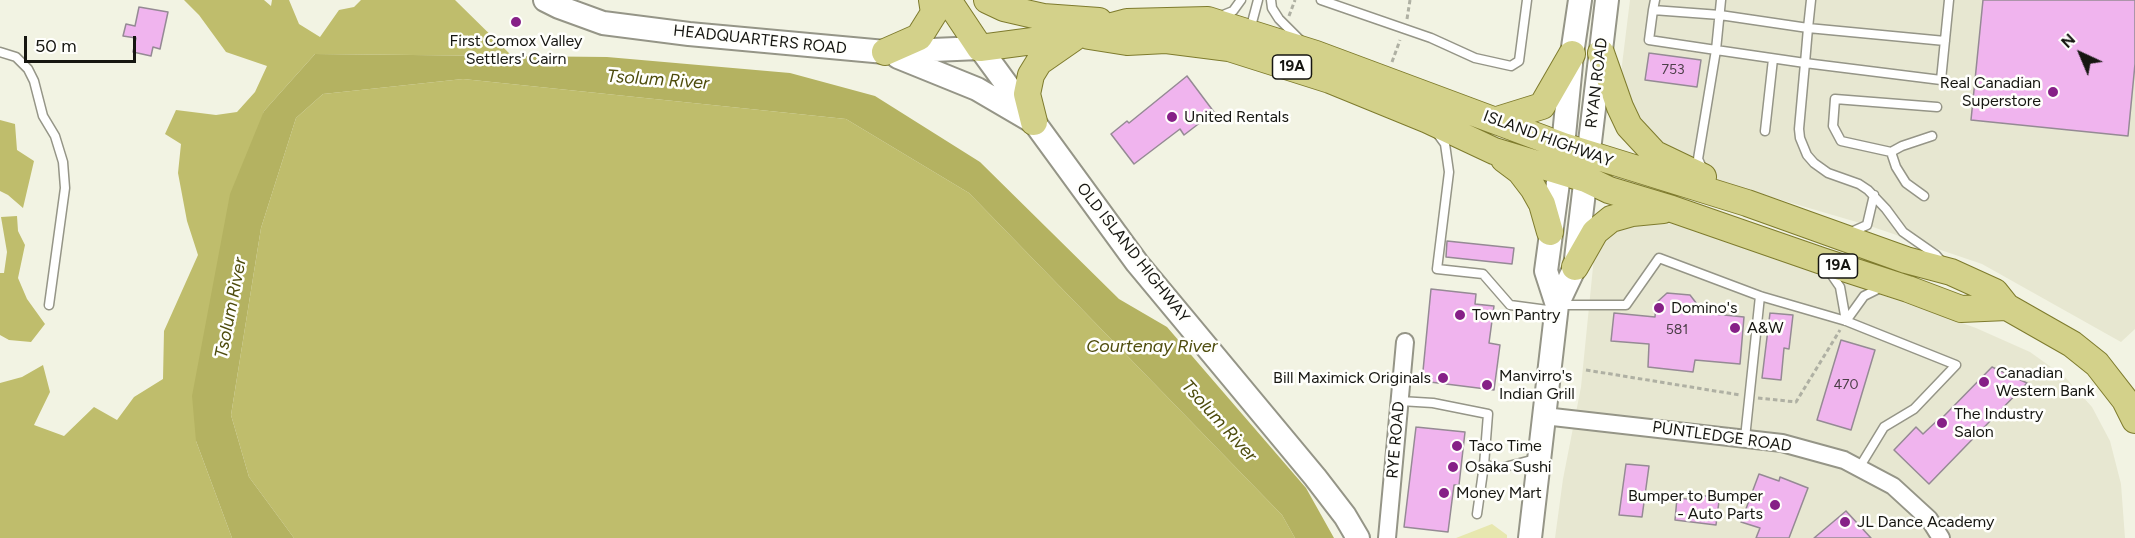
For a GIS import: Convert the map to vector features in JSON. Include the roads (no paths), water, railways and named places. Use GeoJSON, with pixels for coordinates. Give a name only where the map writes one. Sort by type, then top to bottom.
{"type":"FeatureCollection","features":[{"type":"Feature","properties":{"kind":"main road","name":"HEADQUARTERS ROAD"},"geometry":{"type":"LineString","coordinates":[[545,0],[603,23],[689,34],[885,52],[980,48]]}},
{"type":"Feature","properties":{"kind":"main road"},"geometry":{"type":"LineString","coordinates":[[885,52],[919,38],[934,13],[932,0]]}},
{"type":"Feature","properties":{"kind":"main road"},"geometry":{"type":"LineString","coordinates":[[948,0],[980,48]]}},
{"type":"Feature","properties":{"kind":"main road"},"geometry":{"type":"LineString","coordinates":[[987,0],[1004,8],[1043,17],[1127,22]]}},
{"type":"Feature","properties":{"kind":"main road","name":"RYAN ROAD"},"geometry":{"type":"LineString","coordinates":[[1557,308],[1546,271],[1580,0]]}},
{"type":"Feature","properties":{"kind":"main road","name":"RYAN ROAD"},"geometry":{"type":"LineString","coordinates":[[1530,538],[1557,308],[1575,267],[1607,0]]}},
{"type":"Feature","properties":{"kind":"main road","name":"ISLAND HIGHWAY"},"geometry":{"type":"LineString","coordinates":[[980,48],[1078,35],[1127,22],[1208,20],[1249,32],[1316,54],[1563,146],[1747,203],[1906,260],[1951,272],[1995,292],[2007,307],[2072,344],[2097,364],[2126,400],[2135,420]]}},
{"type":"Feature","properties":{"kind":"main road"},"geometry":{"type":"LineString","coordinates":[[1034,122],[1027,94],[1031,75],[1039,62],[1078,35]]}},
{"type":"Feature","properties":{"kind":"main road","name":"ISLAND HIGHWAY"},"geometry":{"type":"LineString","coordinates":[[1078,35],[1127,42],[1166,40],[1229,48],[1330,80],[1428,120],[1494,151],[1586,179],[1609,190],[1672,208],[1961,309],[2007,307]]}},
{"type":"Feature","properties":{"kind":"main road","name":"OLD ISLAND HIGHWAY"},"geometry":{"type":"LineString","coordinates":[[980,48],[1137,263],[1315,477],[1345,516],[1358,538]]}},
{"type":"Feature","properties":{"kind":"main road"},"geometry":{"type":"LineString","coordinates":[[885,52],[971,86],[1034,122]]}},
{"type":"Feature","properties":{"kind":"main road"},"geometry":{"type":"LineString","coordinates":[[1600,53],[1629,126],[1655,154],[1706,178],[1747,203]]}},
{"type":"Feature","properties":{"kind":"main road"},"geometry":{"type":"LineString","coordinates":[[1497,120],[1542,106],[1572,54]]}},
{"type":"Feature","properties":{"kind":"main road"},"geometry":{"type":"LineString","coordinates":[[1494,151],[1520,171],[1533,188],[1542,204],[1550,232]]}},
{"type":"Feature","properties":{"kind":"main road"},"geometry":{"type":"LineString","coordinates":[[1575,267],[1595,232],[1611,219],[1632,213],[1672,208]]}},
{"type":"Feature","properties":{"kind":"main road"},"geometry":{"type":"LineString","coordinates":[[1537,538],[1539,458]]}},
{"type":"Feature","properties":{"kind":"street","name":"RYE ROAD"},"geometry":{"type":"LineString","coordinates":[[1387,538],[1405,342]]}},
{"type":"Feature","properties":{"kind":"street","name":"PUNTLEDGE ROAD"},"geometry":{"type":"LineString","coordinates":[[1544,416],[1782,442],[1844,460],[1893,486],[1929,519],[1941,538]]}},
{"type":"Feature","properties":{"kind":"lane"},"geometry":{"type":"LineString","coordinates":[[1208,20],[1233,11],[1241,0]]}},
{"type":"Feature","properties":{"kind":"lane"},"geometry":{"type":"LineString","coordinates":[[1229,48],[1249,32],[1258,0]]}},
{"type":"Feature","properties":{"kind":"lane"},"geometry":{"type":"LineString","coordinates":[[1271,0],[1272,8],[1278,19],[1316,54]]}},
{"type":"Feature","properties":{"kind":"lane"},"geometry":{"type":"LineString","coordinates":[[1321,0],[1431,38],[1475,58],[1511,66],[1519,61],[1527,0]]}},
{"type":"Feature","properties":{"kind":"lane"},"geometry":{"type":"LineString","coordinates":[[1655,0],[1649,40],[1773,59],[1941,80],[1947,0]]}},
{"type":"Feature","properties":{"kind":"lane"},"geometry":{"type":"LineString","coordinates":[[1706,178],[1698,159],[1716,50],[1721,0]]}},
{"type":"Feature","properties":{"kind":"lane"},"geometry":{"type":"LineString","coordinates":[[1811,0],[1799,129],[1803,147],[1821,169],[1859,184],[1874,195],[1903,232],[1936,255],[1951,272]]}},
{"type":"Feature","properties":{"kind":"lane"},"geometry":{"type":"LineString","coordinates":[[1653,10],[1720,15],[1808,28],[1945,41]]}},
{"type":"Feature","properties":{"kind":"lane"},"geometry":{"type":"LineString","coordinates":[[0,52],[16,57],[28,69],[34,81],[43,116],[55,136],[63,162],[65,188],[49,304]]}},
{"type":"Feature","properties":{"kind":"lane"},"geometry":{"type":"LineString","coordinates":[[1765,131],[1773,59]]}},
{"type":"Feature","properties":{"kind":"lane"},"geometry":{"type":"LineString","coordinates":[[1932,136],[1891,152],[1841,141],[1833,126],[1835,99],[1937,107]]}},
{"type":"Feature","properties":{"kind":"lane"},"geometry":{"type":"LineString","coordinates":[[1428,120],[1444,144],[1449,172],[1437,269],[1483,274],[1510,305],[1557,308],[1626,305],[1659,258],[1760,296],[1846,321],[1956,365],[1914,409],[1884,427],[1858,468]]}},
{"type":"Feature","properties":{"kind":"lane"},"geometry":{"type":"LineString","coordinates":[[1891,152],[1906,183],[1924,196]]}},
{"type":"Feature","properties":{"kind":"lane"},"geometry":{"type":"LineString","coordinates":[[1838,236],[1854,232],[1867,225],[1874,195]]}},
{"type":"Feature","properties":{"kind":"lane"},"geometry":{"type":"LineString","coordinates":[[1822,261],[1840,287],[1846,321]]}},
{"type":"Feature","properties":{"kind":"lane"},"geometry":{"type":"LineString","coordinates":[[1846,321],[1864,296],[1889,283]]}},
{"type":"Feature","properties":{"kind":"lane"},"geometry":{"type":"LineString","coordinates":[[1745,438],[1760,296]]}},
{"type":"Feature","properties":{"kind":"lane"},"geometry":{"type":"LineString","coordinates":[[1400,401],[1433,403],[1488,414],[1477,514]]}},
{"type":"Feature","properties":{"kind":"lane"},"geometry":{"type":"LineString","coordinates":[[1484,465],[1501,468],[1539,458]]}},
{"type":"Feature","properties":{"kind":"water","name":"Courtenay River"},"geometry":{"type":"Polygon","coordinates":[[[315,54],[607,57],[790,73],[875,96],[980,162],[1119,299],[1167,327],[1306,488],[1334,538],[1295,538],[1282,515],[969,193],[846,119],[463,79],[323,94],[296,118],[261,228],[231,415],[249,477],[294,538],[232,538],[196,441],[192,396],[230,194],[264,111],[315,54]]]}},
{"type":"Feature","properties":{"kind":"place","name":"First Comox Valley Settlers' Cairn"},"geometry":{"type":"Point","coordinates":[516,22]}},
{"type":"Feature","properties":{"kind":"place","name":"Real Canadian Superstore"},"geometry":{"type":"Point","coordinates":[2053,92]}},
{"type":"Feature","properties":{"kind":"place","name":"United Rentals"},"geometry":{"type":"Point","coordinates":[1172,117]}},
{"type":"Feature","properties":{"kind":"place","name":"Domino's"},"geometry":{"type":"Point","coordinates":[1659,308]}},
{"type":"Feature","properties":{"kind":"place","name":"Town Pantry"},"geometry":{"type":"Point","coordinates":[1460,315]}},
{"type":"Feature","properties":{"kind":"place","name":"A&W"},"geometry":{"type":"Point","coordinates":[1735,328]}},
{"type":"Feature","properties":{"kind":"place","name":"Bill Maximick Originals"},"geometry":{"type":"Point","coordinates":[1443,378]}},
{"type":"Feature","properties":{"kind":"place","name":"Canadian Western Bank"},"geometry":{"type":"Point","coordinates":[1984,382]}},
{"type":"Feature","properties":{"kind":"place","name":"Manvirro's Indian Grill"},"geometry":{"type":"Point","coordinates":[1487,385]}},
{"type":"Feature","properties":{"kind":"place","name":"The Industry Salon"},"geometry":{"type":"Point","coordinates":[1942,423]}},
{"type":"Feature","properties":{"kind":"place","name":"Taco Time"},"geometry":{"type":"Point","coordinates":[1457,446]}},
{"type":"Feature","properties":{"kind":"place","name":"Osaka Sushi"},"geometry":{"type":"Point","coordinates":[1453,467]}},
{"type":"Feature","properties":{"kind":"place","name":"Money Mart"},"geometry":{"type":"Point","coordinates":[1444,493]}},
{"type":"Feature","properties":{"kind":"place","name":"Bumper to Bumper - Auto Parts"},"geometry":{"type":"Point","coordinates":[1775,505]}},
{"type":"Feature","properties":{"kind":"place","name":"JL Dance Academy"},"geometry":{"type":"Point","coordinates":[1845,522]}},
{"type":"Feature","properties":{"kind":"water label","name":"Tsolum River"},"geometry":{"type":"Point","coordinates":[658,80]}},
{"type":"Feature","properties":{"kind":"water label","name":"Tsolum River"},"geometry":{"type":"Point","coordinates":[231,308]}},
{"type":"Feature","properties":{"kind":"water label","name":"Tsolum River"},"geometry":{"type":"Point","coordinates":[1219,421]}}]}
